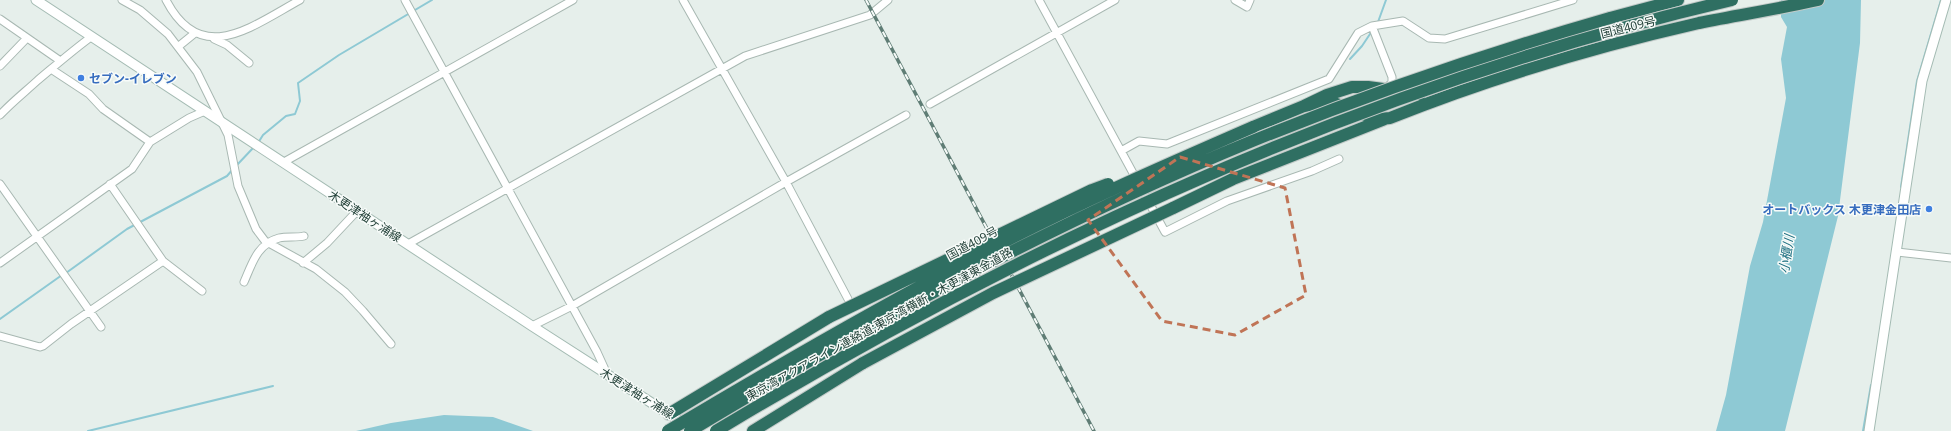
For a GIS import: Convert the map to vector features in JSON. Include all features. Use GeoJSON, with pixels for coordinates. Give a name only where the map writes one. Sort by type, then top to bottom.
{"type":"FeatureCollection","features":[{"type":"Feature","properties":{"kind":"highway","name":"東京湾アクアライン連絡道;東京湾横断・木更津東金道路"},"geometry":{"type":"LineString","coordinates":[[690,431],[803,365],[1008,253],[1163,180],[1249,142],[1390,88],[1513,47],[1678,0]]}},
{"type":"Feature","properties":{"kind":"highway","name":"東京湾アクアライン連絡道;東京湾横断・木更津東金道路"},"geometry":{"type":"LineString","coordinates":[[716,431],[911,319],[1014,264],[1168,191],[1244,158],[1394,100],[1509,61],[1610,31],[1732,0]]}},
{"type":"Feature","properties":{"kind":"highway","name":"国道409号"},"geometry":{"type":"LineString","coordinates":[[1304,106],[1329,101],[1368,116],[1380,119],[1390,118],[1449,94],[1608,46],[1700,23],[1818,0]]}},
{"type":"Feature","properties":{"kind":"highway","name":"国道409号"},"geometry":{"type":"LineString","coordinates":[[668,431],[794,356],[909,292],[1001,244],[1157,168],[1327,95],[1352,87],[1386,89],[1429,96],[1449,94]]}},
{"type":"Feature","properties":{"kind":"highway"},"geometry":{"type":"LineString","coordinates":[[754,431],[863,363],[993,293],[1233,179],[1390,118]]}},
{"type":"Feature","properties":{"kind":"highway"},"geometry":{"type":"LineString","coordinates":[[669,414],[829,317],[1092,190],[1157,168]]}},
{"type":"Feature","properties":{"kind":"main road","name":"木更津袖ヶ浦線"},"geometry":{"type":"LineString","coordinates":[[36,0],[91,38],[284,162],[532,326],[695,431]]}},
{"type":"Feature","properties":{"kind":"main road"},"geometry":{"type":"LineString","coordinates":[[1869,431],[1922,81],[1946,0]]}},
{"type":"Feature","properties":{"kind":"street"},"geometry":{"type":"LineString","coordinates":[[122,0],[140,10],[168,34],[179,46],[197,72],[228,135],[238,186],[256,229],[268,243],[324,275],[345,292],[391,344]]}},
{"type":"Feature","properties":{"kind":"street"},"geometry":{"type":"LineString","coordinates":[[166,0],[177,16],[195,33],[214,38],[227,45],[249,63]]}},
{"type":"Feature","properties":{"kind":"street"},"geometry":{"type":"LineString","coordinates":[[214,38],[232,34],[251,27],[300,0]]}},
{"type":"Feature","properties":{"kind":"street"},"geometry":{"type":"LineString","coordinates":[[405,0],[598,352],[607,374]]}},
{"type":"Feature","properties":{"kind":"street"},"geometry":{"type":"LineString","coordinates":[[284,162],[573,0]]}},
{"type":"Feature","properties":{"kind":"street"},"geometry":{"type":"LineString","coordinates":[[683,0],[786,182],[848,299]]}},
{"type":"Feature","properties":{"kind":"street"},"geometry":{"type":"LineString","coordinates":[[408,244],[745,56],[870,15],[888,0]]}},
{"type":"Feature","properties":{"kind":"street"},"geometry":{"type":"LineString","coordinates":[[1039,0],[1165,232],[1227,201],[1312,172],[1339,159]]}},
{"type":"Feature","properties":{"kind":"street"},"geometry":{"type":"LineString","coordinates":[[930,104],[1115,0]]}},
{"type":"Feature","properties":{"kind":"street"},"geometry":{"type":"LineString","coordinates":[[1234,0],[1246,7],[1250,0]]}},
{"type":"Feature","properties":{"kind":"street"},"geometry":{"type":"LineString","coordinates":[[1121,151],[1139,141],[1167,144],[1329,79],[1358,33],[1372,26],[1403,21],[1428,38],[1445,40],[1573,0]]}},
{"type":"Feature","properties":{"kind":"street"},"geometry":{"type":"LineString","coordinates":[[1,21],[59,60]]}},
{"type":"Feature","properties":{"kind":"street"},"geometry":{"type":"LineString","coordinates":[[1372,26],[1392,77],[1392,82],[1386,89]]}},
{"type":"Feature","properties":{"kind":"street"},"geometry":{"type":"LineString","coordinates":[[179,46],[195,33]]}},
{"type":"Feature","properties":{"kind":"street"},"geometry":{"type":"LineString","coordinates":[[0,66],[27,38]]}},
{"type":"Feature","properties":{"kind":"street"},"geometry":{"type":"LineString","coordinates":[[0,115],[15,99],[59,60],[91,38]]}},
{"type":"Feature","properties":{"kind":"street"},"geometry":{"type":"LineString","coordinates":[[51,68],[90,94],[103,109],[150,142]]}},
{"type":"Feature","properties":{"kind":"street"},"geometry":{"type":"LineString","coordinates":[[0,263],[132,169],[150,142],[189,118],[205,111]]}},
{"type":"Feature","properties":{"kind":"street"},"geometry":{"type":"LineString","coordinates":[[532,326],[572,306],[786,182],[906,115]]}},
{"type":"Feature","properties":{"kind":"street"},"geometry":{"type":"LineString","coordinates":[[0,184],[101,327]]}},
{"type":"Feature","properties":{"kind":"street"},"geometry":{"type":"LineString","coordinates":[[110,184],[163,261],[202,291]]}},
{"type":"Feature","properties":{"kind":"street"},"geometry":{"type":"LineString","coordinates":[[303,263],[327,243],[357,211]]}},
{"type":"Feature","properties":{"kind":"street"},"geometry":{"type":"LineString","coordinates":[[244,282],[259,250],[268,243],[280,237],[304,236]]}},
{"type":"Feature","properties":{"kind":"street"},"geometry":{"type":"LineString","coordinates":[[1897,252],[1951,258]]}},
{"type":"Feature","properties":{"kind":"street"},"geometry":{"type":"LineString","coordinates":[[0,336],[40,347],[163,261]]}},
{"type":"Feature","properties":{"kind":"highlighted area"},"geometry":{"type":"Polygon","coordinates":[[[1180,157],[1285,188],[1306,295],[1235,335],[1162,321],[1088,220],[1180,157]]]}},
{"type":"Feature","properties":{"kind":"water","name":"小櫃川"},"geometry":{"type":"Polygon","coordinates":[[[1781,0],[1861,0],[1860,43],[1838,216],[1785,431],[1716,431],[1726,395],[1750,266],[1763,222],[1786,98],[1781,59],[1787,27],[1781,17],[1781,0]]]}},
{"type":"Feature","properties":{"kind":"water"},"geometry":{"type":"Polygon","coordinates":[[[444,415],[493,417],[533,431],[356,431],[391,423],[444,415]]]}},
{"type":"Feature","properties":{"kind":"waterway"},"geometry":{"type":"LineString","coordinates":[[258,143],[263,135],[286,116],[295,114],[300,101],[298,83],[339,55],[432,0]]}},
{"type":"Feature","properties":{"kind":"waterway"},"geometry":{"type":"LineString","coordinates":[[1378,22],[1386,0]]}},
{"type":"Feature","properties":{"kind":"waterway"},"geometry":{"type":"LineString","coordinates":[[1901,187],[1917,81],[1941,0]]}},
{"type":"Feature","properties":{"kind":"waterway"},"geometry":{"type":"LineString","coordinates":[[1350,59],[1362,46],[1372,31]]}},
{"type":"Feature","properties":{"kind":"waterway"},"geometry":{"type":"LineString","coordinates":[[236,166],[254,147]]}},
{"type":"Feature","properties":{"kind":"waterway"},"geometry":{"type":"LineString","coordinates":[[66,273],[127,229],[227,176],[233,169]]}},
{"type":"Feature","properties":{"kind":"waterway"},"geometry":{"type":"LineString","coordinates":[[0,319],[62,275]]}},
{"type":"Feature","properties":{"kind":"waterway"},"geometry":{"type":"LineString","coordinates":[[1863,431],[1871,385]]}},
{"type":"Feature","properties":{"kind":"waterway"},"geometry":{"type":"LineString","coordinates":[[88,431],[273,386]]}},
{"type":"Feature","properties":{"kind":"railway"},"geometry":{"type":"LineString","coordinates":[[866,0],[1094,431]]}},
{"type":"Feature","properties":{"kind":"place","name":"セブン-イレブン"},"geometry":{"type":"Point","coordinates":[81,78]}},
{"type":"Feature","properties":{"kind":"place","name":"オートバックス 木更津金田店"},"geometry":{"type":"Point","coordinates":[1929,209]}}]}
